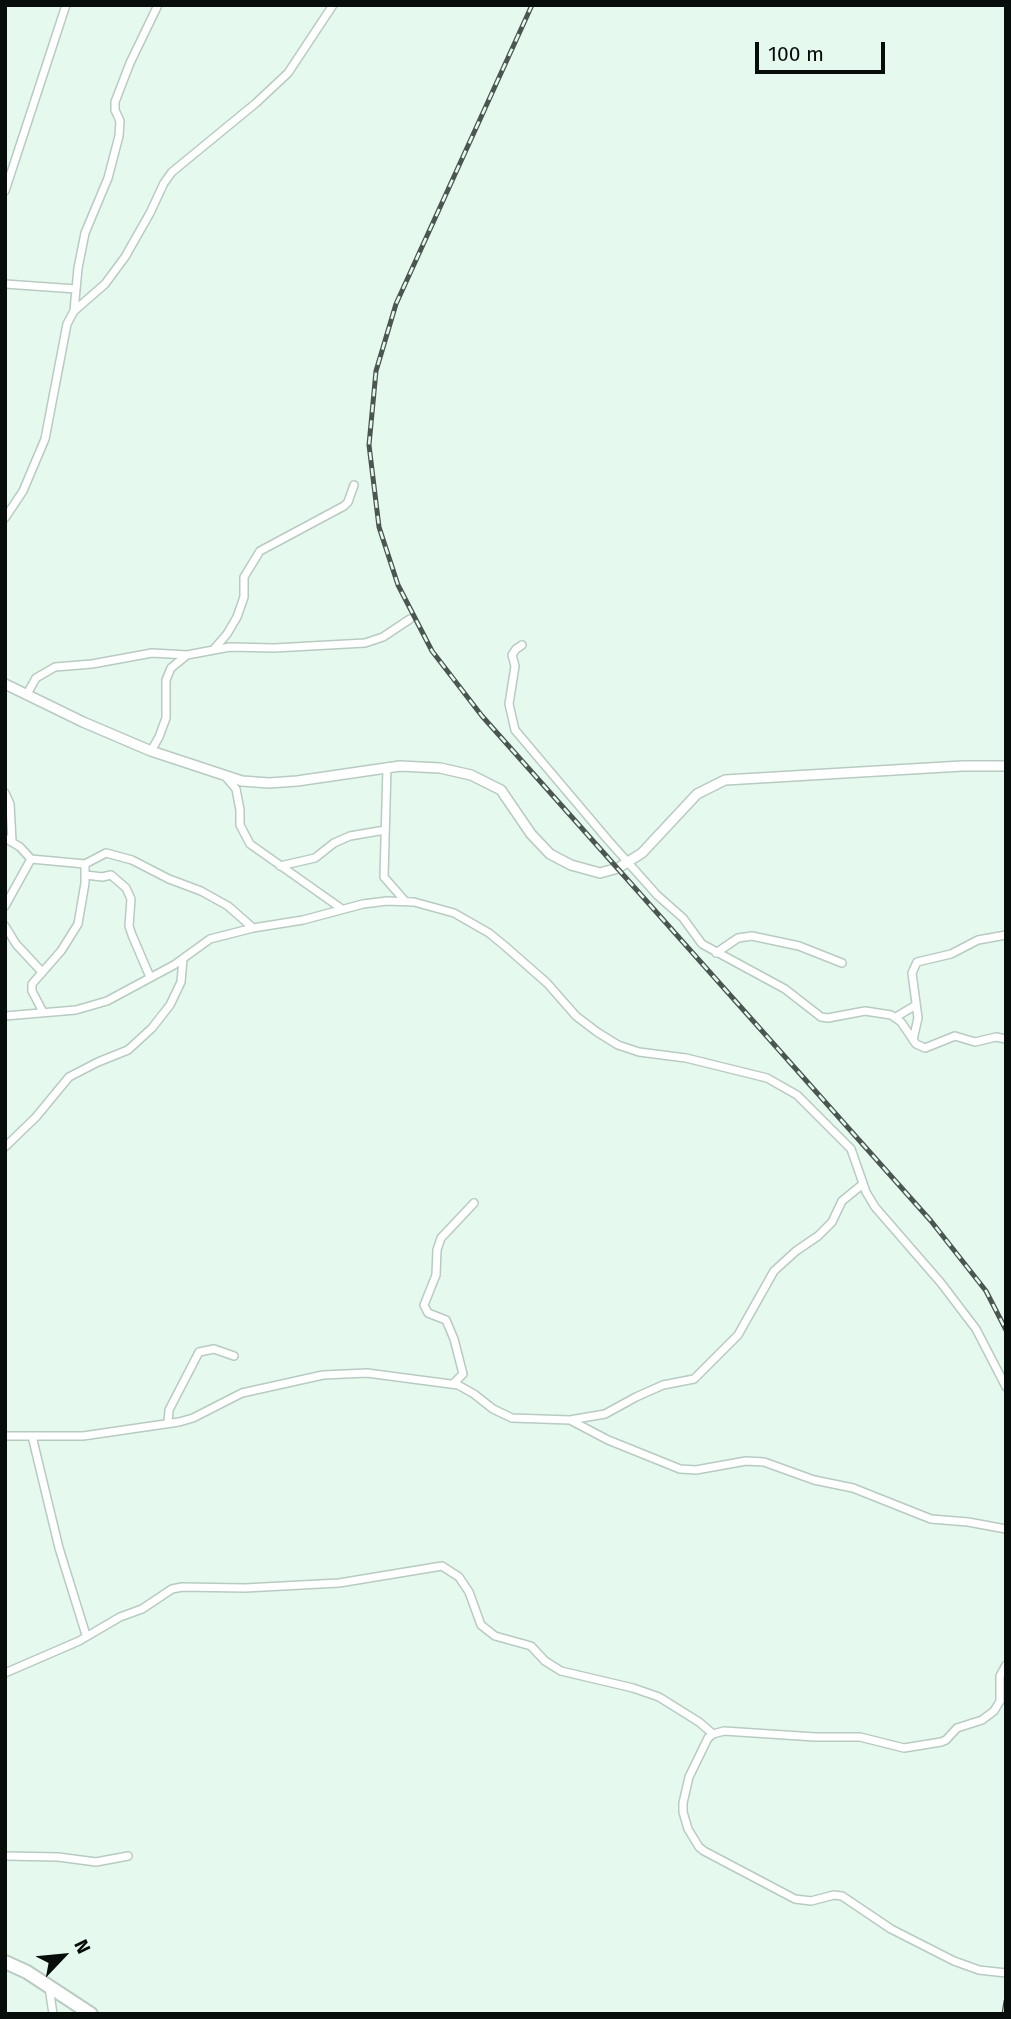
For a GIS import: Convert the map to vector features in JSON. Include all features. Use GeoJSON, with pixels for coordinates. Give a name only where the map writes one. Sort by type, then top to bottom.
{"type":"FeatureCollection","features":[{"type":"Feature","properties":{"kind":"highway"},"geometry":{"type":"LineString","coordinates":[[5,1962],[27,1972],[91,2014]]}},
{"type":"Feature","properties":{"kind":"street"},"geometry":{"type":"LineString","coordinates":[[5,191],[66,5]]}},
{"type":"Feature","properties":{"kind":"street"},"geometry":{"type":"LineString","coordinates":[[74,311],[85,233],[108,178],[119,136],[120,121],[115,102],[158,5]]}},
{"type":"Feature","properties":{"kind":"street"},"geometry":{"type":"LineString","coordinates":[[5,518],[23,491],[45,439],[67,324],[74,311],[105,284],[125,257],[172,172],[288,73],[333,5]]}},
{"type":"Feature","properties":{"kind":"street"},"geometry":{"type":"LineString","coordinates":[[5,284],[76,289]]}},
{"type":"Feature","properties":{"kind":"street"},"geometry":{"type":"LineString","coordinates":[[214,649],[237,617],[244,597],[244,577],[260,551],[344,506],[354,485]]}},
{"type":"Feature","properties":{"kind":"street"},"geometry":{"type":"LineString","coordinates":[[27,694],[36,678],[55,667],[92,664],[152,653],[187,655],[214,649],[365,643],[383,637],[410,619]]}},
{"type":"Feature","properties":{"kind":"street"},"geometry":{"type":"LineString","coordinates":[[522,645],[512,656],[516,666],[509,704],[515,730],[657,895],[683,918],[698,940],[716,953],[785,989],[821,1017],[865,1011],[885,1013],[896,1017],[916,1044],[925,1048],[956,1036],[975,1042],[996,1037],[1006,1040]]}},
{"type":"Feature","properties":{"kind":"street"},"geometry":{"type":"LineString","coordinates":[[151,751],[166,718],[166,680],[171,668],[187,655]]}},
{"type":"Feature","properties":{"kind":"street"},"geometry":{"type":"LineString","coordinates":[[5,684],[151,751],[226,777],[250,782],[298,781],[387,767],[425,766],[455,770],[495,786],[508,799],[540,845],[550,854],[571,865],[600,873],[629,862],[649,846],[697,794],[725,780],[962,766],[1006,766]]}},
{"type":"Feature","properties":{"kind":"street"},"geometry":{"type":"LineString","coordinates":[[387,767],[384,877],[405,901]]}},
{"type":"Feature","properties":{"kind":"street"},"geometry":{"type":"LineString","coordinates":[[226,777],[236,789],[242,831],[250,844],[342,909]]}},
{"type":"Feature","properties":{"kind":"street"},"geometry":{"type":"LineString","coordinates":[[5,793],[10,804],[9,840],[31,859],[85,864],[106,853],[132,860],[228,906],[253,928]]}},
{"type":"Feature","properties":{"kind":"street"},"geometry":{"type":"LineString","coordinates":[[280,866],[315,858],[334,843],[350,836],[385,830]]}},
{"type":"Feature","properties":{"kind":"street"},"geometry":{"type":"LineString","coordinates":[[5,906],[31,859]]}},
{"type":"Feature","properties":{"kind":"street"},"geometry":{"type":"LineString","coordinates":[[43,1012],[32,991],[32,984],[61,951],[78,924],[86,874],[85,864]]}},
{"type":"Feature","properties":{"kind":"street"},"geometry":{"type":"LineString","coordinates":[[86,874],[111,876],[126,888],[131,899],[132,935],[150,977]]}},
{"type":"Feature","properties":{"kind":"street"},"geometry":{"type":"LineString","coordinates":[[5,1016],[76,1010],[107,1001],[183,958],[210,939],[253,928],[303,920],[363,904],[405,901],[454,913],[489,933],[541,976],[576,1016],[618,1045],[639,1052],[686,1058],[758,1076],[791,1090],[844,1140],[855,1158],[863,1184],[875,1207],[941,1283],[976,1329],[1006,1387]]}},
{"type":"Feature","properties":{"kind":"street"},"geometry":{"type":"LineString","coordinates":[[5,926],[16,944],[42,972]]}},
{"type":"Feature","properties":{"kind":"street"},"geometry":{"type":"LineString","coordinates":[[913,1040],[918,1027],[912,973],[917,962],[951,954],[978,940],[1006,935]]}},
{"type":"Feature","properties":{"kind":"street"},"geometry":{"type":"LineString","coordinates":[[716,953],[738,938],[752,936],[799,946],[842,963]]}},
{"type":"Feature","properties":{"kind":"street"},"geometry":{"type":"LineString","coordinates":[[5,1147],[36,1117],[69,1077],[138,1044],[170,1005],[181,982],[183,958]]}},
{"type":"Feature","properties":{"kind":"street"},"geometry":{"type":"LineString","coordinates":[[896,1017],[916,1005]]}},
{"type":"Feature","properties":{"kind":"street"},"geometry":{"type":"LineString","coordinates":[[5,1436],[83,1436],[168,1423],[193,1418],[242,1393],[338,1372],[379,1374],[454,1384],[465,1388],[493,1409],[512,1418],[570,1420],[605,1414],[636,1396],[663,1385],[694,1378],[738,1335],[774,1271],[818,1236],[832,1222],[842,1201],[863,1184]]}},
{"type":"Feature","properties":{"kind":"street"},"geometry":{"type":"LineString","coordinates":[[454,1384],[463,1374],[454,1339],[446,1320],[428,1313],[424,1305],[436,1275],[441,1238],[474,1203]]}},
{"type":"Feature","properties":{"kind":"street"},"geometry":{"type":"LineString","coordinates":[[168,1423],[169,1410],[199,1352],[214,1349],[234,1356]]}},
{"type":"Feature","properties":{"kind":"street"},"geometry":{"type":"LineString","coordinates":[[570,1420],[596,1435],[680,1469],[696,1470],[746,1461],[764,1462],[814,1480],[853,1488],[931,1520],[968,1522],[1006,1529]]}},
{"type":"Feature","properties":{"kind":"street"},"geometry":{"type":"LineString","coordinates":[[32,1436],[60,1548],[86,1635]]}},
{"type":"Feature","properties":{"kind":"street"},"geometry":{"type":"LineString","coordinates":[[5,1673],[79,1641],[120,1617],[142,1609],[168,1591],[182,1587],[246,1588],[339,1583],[442,1566],[459,1577],[469,1592],[481,1625],[495,1636],[531,1646],[545,1661],[561,1671],[659,1697],[713,1734]]}},
{"type":"Feature","properties":{"kind":"street"},"geometry":{"type":"LineString","coordinates":[[1006,1665],[1000,1676],[1000,1701],[994,1712],[982,1720],[957,1728],[941,1742],[899,1748],[860,1737],[733,1732],[713,1734],[708,1738],[695,1763],[683,1803],[688,1829],[699,1847],[795,1899],[811,1901],[834,1895],[842,1896],[891,1929],[954,1961],[979,1970],[1006,1973]]}},
{"type":"Feature","properties":{"kind":"street"},"geometry":{"type":"LineString","coordinates":[[5,1856],[58,1857],[96,1862],[128,1856]]}},
{"type":"Feature","properties":{"kind":"street"},"geometry":{"type":"LineString","coordinates":[[49,1986],[53,2014]]}},
{"type":"Feature","properties":{"kind":"railway"},"geometry":{"type":"LineString","coordinates":[[532,5],[396,304],[376,371],[369,445],[379,527],[398,585],[432,651],[482,716],[931,1221],[986,1291],[1006,1330]]}},
{"type":"Feature","properties":{"kind":"railway"},"geometry":{"type":"LineString","coordinates":[[1004,2014],[1006,2001]]}}]}
